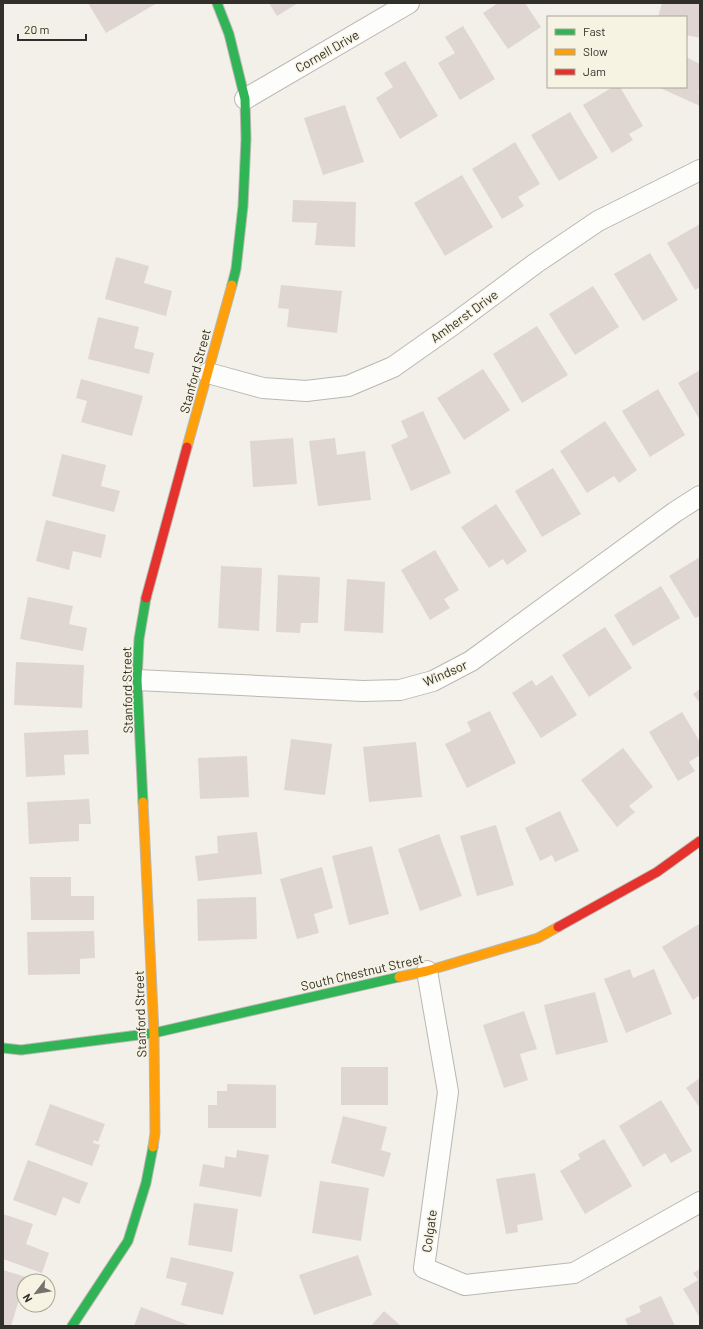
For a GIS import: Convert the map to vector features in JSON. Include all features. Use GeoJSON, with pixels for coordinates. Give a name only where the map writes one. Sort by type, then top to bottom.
{"type":"FeatureCollection","features":[{"type":"Feature","properties":{"kind":"street","name":"Stanford Street"},"geometry":{"type":"LineString","coordinates":[[72,1326],[128,1241],[146,1183],[154,1133],[154,1033],[137,680],[139,639],[147,591],[236,269],[243,206],[246,139],[245,99],[229,34],[217,3]]}},
{"type":"Feature","properties":{"kind":"street","name":"Cornell Drive"},"geometry":{"type":"LineString","coordinates":[[245,99],[409,3]]}},
{"type":"Feature","properties":{"kind":"street","name":"Amherst Drive"},"geometry":{"type":"LineString","coordinates":[[208,373],[263,388],[306,391],[348,386],[393,367],[536,263],[598,221],[700,170]]}},
{"type":"Feature","properties":{"kind":"street","name":"Windsor"},"geometry":{"type":"LineString","coordinates":[[137,680],[363,691],[400,690],[434,681],[471,661],[700,496]]}},
{"type":"Feature","properties":{"kind":"street","name":"South Chestnut Street"},"geometry":{"type":"LineString","coordinates":[[3,1048],[21,1050],[154,1033],[427,971],[538,938],[657,872],[700,841]]}},
{"type":"Feature","properties":{"kind":"street","name":"Colgate"},"geometry":{"type":"LineString","coordinates":[[427,971],[448,1092],[424,1268],[465,1285],[574,1273],[700,1202]]}},
{"type":"Feature","properties":{"kind":"building"},"geometry":{"type":"Polygon","coordinates":[[[88,3],[157,3],[106,33],[88,3]]]}},
{"type":"Feature","properties":{"kind":"building"},"geometry":{"type":"Polygon","coordinates":[[[269,3],[298,3],[277,16],[269,3]]]}},
{"type":"Feature","properties":{"kind":"building"},"geometry":{"type":"Polygon","coordinates":[[[498,3],[525,3],[541,27],[508,49],[483,13],[498,3]]]}},
{"type":"Feature","properties":{"kind":"building"},"geometry":{"type":"Polygon","coordinates":[[[662,3],[700,3],[700,38],[687,35],[687,16],[658,16],[662,3]]]}},
{"type":"Feature","properties":{"kind":"building"},"geometry":{"type":"Polygon","coordinates":[[[463,26],[495,79],[460,100],[438,63],[455,53],[445,37],[463,26]]]}},
{"type":"Feature","properties":{"kind":"building"},"geometry":{"type":"Polygon","coordinates":[[[687,58],[700,64],[700,89],[698,92],[700,93],[700,106],[660,88],[687,88],[687,58]]]}},
{"type":"Feature","properties":{"kind":"building"},"geometry":{"type":"Polygon","coordinates":[[[405,61],[438,116],[400,139],[376,98],[393,87],[384,73],[405,61]]]}},
{"type":"Feature","properties":{"kind":"building"},"geometry":{"type":"Polygon","coordinates":[[[611,88],[621,88],[643,126],[629,134],[633,140],[612,153],[583,105],[611,88]]]}},
{"type":"Feature","properties":{"kind":"building"},"geometry":{"type":"Polygon","coordinates":[[[345,105],[364,162],[323,175],[304,118],[345,105]]]}},
{"type":"Feature","properties":{"kind":"building"},"geometry":{"type":"Polygon","coordinates":[[[570,112],[598,158],[559,181],[531,135],[570,112]]]}},
{"type":"Feature","properties":{"kind":"building"},"geometry":{"type":"Polygon","coordinates":[[[515,142],[540,184],[518,197],[524,206],[502,219],[472,169],[515,142]]]}},
{"type":"Feature","properties":{"kind":"building"},"geometry":{"type":"Polygon","coordinates":[[[462,175],[493,227],[445,256],[414,203],[462,175]]]}},
{"type":"Feature","properties":{"kind":"building"},"geometry":{"type":"Polygon","coordinates":[[[293,200],[356,202],[355,247],[315,245],[317,223],[292,222],[293,200]]]}},
{"type":"Feature","properties":{"kind":"building"},"geometry":{"type":"Polygon","coordinates":[[[700,224],[700,287],[695,290],[667,243],[700,224]]]}},
{"type":"Feature","properties":{"kind":"building"},"geometry":{"type":"Polygon","coordinates":[[[650,253],[678,300],[643,321],[614,274],[650,253]]]}},
{"type":"Feature","properties":{"kind":"building"},"geometry":{"type":"Polygon","coordinates":[[[116,257],[149,266],[144,283],[172,291],[166,316],[105,299],[116,257]]]}},
{"type":"Feature","properties":{"kind":"building"},"geometry":{"type":"Polygon","coordinates":[[[281,285],[342,291],[337,333],[287,327],[289,309],[278,308],[281,285]]]}},
{"type":"Feature","properties":{"kind":"building"},"geometry":{"type":"Polygon","coordinates":[[[593,286],[619,327],[575,355],[549,314],[593,286]]]}},
{"type":"Feature","properties":{"kind":"building"},"geometry":{"type":"Polygon","coordinates":[[[98,317],[139,327],[134,348],[154,353],[149,374],[88,359],[98,317]]]}},
{"type":"Feature","properties":{"kind":"building"},"geometry":{"type":"Polygon","coordinates":[[[537,326],[568,375],[522,403],[493,354],[537,326]]]}},
{"type":"Feature","properties":{"kind":"building"},"geometry":{"type":"Polygon","coordinates":[[[483,369],[510,410],[464,440],[437,398],[483,369]]]}},
{"type":"Feature","properties":{"kind":"building"},"geometry":{"type":"Polygon","coordinates":[[[700,370],[700,420],[678,383],[700,370]]]}},
{"type":"Feature","properties":{"kind":"building"},"geometry":{"type":"Polygon","coordinates":[[[81,379],[143,396],[132,436],[81,422],[87,401],[76,398],[81,379]]]}},
{"type":"Feature","properties":{"kind":"building"},"geometry":{"type":"Polygon","coordinates":[[[658,389],[685,435],[650,457],[622,411],[658,389]]]}},
{"type":"Feature","properties":{"kind":"building"},"geometry":{"type":"Polygon","coordinates":[[[423,411],[451,473],[411,491],[391,445],[408,437],[401,421],[423,411]]]}},
{"type":"Feature","properties":{"kind":"building"},"geometry":{"type":"Polygon","coordinates":[[[605,421],[637,470],[619,483],[614,476],[587,493],[560,451],[605,421]]]}},
{"type":"Feature","properties":{"kind":"building"},"geometry":{"type":"Polygon","coordinates":[[[293,438],[297,484],[253,487],[250,441],[293,438]]]}},
{"type":"Feature","properties":{"kind":"building"},"geometry":{"type":"Polygon","coordinates":[[[335,438],[337,455],[365,451],[371,500],[318,506],[309,441],[335,438]]]}},
{"type":"Feature","properties":{"kind":"building"},"geometry":{"type":"Polygon","coordinates":[[[62,454],[106,465],[101,486],[120,491],[114,512],[52,496],[62,454]]]}},
{"type":"Feature","properties":{"kind":"building"},"geometry":{"type":"Polygon","coordinates":[[[553,468],[581,514],[542,537],[515,491],[553,468]]]}},
{"type":"Feature","properties":{"kind":"building"},"geometry":{"type":"Polygon","coordinates":[[[496,504],[527,551],[507,565],[503,559],[489,568],[461,527],[496,504]]]}},
{"type":"Feature","properties":{"kind":"building"},"geometry":{"type":"Polygon","coordinates":[[[46,520],[106,535],[101,558],[73,551],[69,570],[36,561],[46,520]]]}},
{"type":"Feature","properties":{"kind":"building"},"geometry":{"type":"Polygon","coordinates":[[[435,550],[459,590],[444,599],[450,608],[430,620],[401,570],[435,550]]]}},
{"type":"Feature","properties":{"kind":"building"},"geometry":{"type":"Polygon","coordinates":[[[700,557],[700,616],[695,618],[669,576],[700,557]]]}},
{"type":"Feature","properties":{"kind":"building"},"geometry":{"type":"Polygon","coordinates":[[[221,566],[262,568],[259,631],[218,628],[221,566]]]}},
{"type":"Feature","properties":{"kind":"building"},"geometry":{"type":"Polygon","coordinates":[[[278,575],[320,577],[318,623],[301,623],[300,633],[276,632],[278,575]]]}},
{"type":"Feature","properties":{"kind":"building"},"geometry":{"type":"Polygon","coordinates":[[[347,579],[385,582],[383,633],[344,631],[347,579]]]}},
{"type":"Feature","properties":{"kind":"building"},"geometry":{"type":"Polygon","coordinates":[[[661,586],[680,618],[633,646],[614,615],[661,586]]]}},
{"type":"Feature","properties":{"kind":"building"},"geometry":{"type":"Polygon","coordinates":[[[28,597],[73,606],[69,624],[87,628],[83,651],[20,639],[28,597]]]}},
{"type":"Feature","properties":{"kind":"building"},"geometry":{"type":"Polygon","coordinates":[[[605,627],[632,668],[589,697],[562,655],[605,627]]]}},
{"type":"Feature","properties":{"kind":"building"},"geometry":{"type":"Polygon","coordinates":[[[16,662],[84,665],[82,708],[14,705],[16,662]]]}},
{"type":"Feature","properties":{"kind":"building"},"geometry":{"type":"Polygon","coordinates":[[[552,675],[577,715],[541,738],[512,693],[532,680],[536,686],[552,675]]]}},
{"type":"Feature","properties":{"kind":"building"},"geometry":{"type":"Polygon","coordinates":[[[700,689],[700,703],[693,694],[700,689]]]}},
{"type":"Feature","properties":{"kind":"building"},"geometry":{"type":"Polygon","coordinates":[[[490,711],[516,763],[467,788],[445,744],[471,731],[467,722],[490,711]]]}},
{"type":"Feature","properties":{"kind":"building"},"geometry":{"type":"Polygon","coordinates":[[[682,712],[700,742],[700,755],[689,762],[695,771],[678,781],[649,732],[682,712]]]}},
{"type":"Feature","properties":{"kind":"building"},"geometry":{"type":"Polygon","coordinates":[[[88,730],[89,754],[64,755],[65,775],[26,777],[24,733],[88,730]]]}},
{"type":"Feature","properties":{"kind":"building"},"geometry":{"type":"Polygon","coordinates":[[[291,739],[332,744],[325,795],[284,790],[291,739]]]}},
{"type":"Feature","properties":{"kind":"building"},"geometry":{"type":"Polygon","coordinates":[[[416,742],[422,797],[369,802],[363,747],[416,742]]]}},
{"type":"Feature","properties":{"kind":"building"},"geometry":{"type":"Polygon","coordinates":[[[623,748],[653,787],[629,806],[635,812],[617,827],[581,780],[623,748]]]}},
{"type":"Feature","properties":{"kind":"building"},"geometry":{"type":"Polygon","coordinates":[[[247,756],[249,797],[200,799],[198,758],[247,756]]]}},
{"type":"Feature","properties":{"kind":"building"},"geometry":{"type":"Polygon","coordinates":[[[89,799],[91,824],[79,824],[79,841],[29,844],[27,802],[89,799]]]}},
{"type":"Feature","properties":{"kind":"building"},"geometry":{"type":"Polygon","coordinates":[[[560,811],[579,851],[555,862],[552,855],[540,861],[525,828],[560,811]]]}},
{"type":"Feature","properties":{"kind":"building"},"geometry":{"type":"Polygon","coordinates":[[[496,825],[514,885],[477,896],[460,836],[496,825]]]}},
{"type":"Feature","properties":{"kind":"building"},"geometry":{"type":"Polygon","coordinates":[[[257,832],[262,874],[198,881],[195,856],[218,853],[217,836],[257,832]]]}},
{"type":"Feature","properties":{"kind":"building"},"geometry":{"type":"Polygon","coordinates":[[[439,834],[462,896],[420,911],[398,849],[439,834]]]}},
{"type":"Feature","properties":{"kind":"building"},"geometry":{"type":"Polygon","coordinates":[[[372,846],[389,914],[349,925],[332,856],[372,846]]]}},
{"type":"Feature","properties":{"kind":"building"},"geometry":{"type":"Polygon","coordinates":[[[322,867],[333,908],[314,914],[319,933],[297,939],[280,879],[322,867]]]}},
{"type":"Feature","properties":{"kind":"building"},"geometry":{"type":"Polygon","coordinates":[[[30,877],[71,877],[71,896],[94,896],[94,920],[31,920],[30,877]]]}},
{"type":"Feature","properties":{"kind":"building"},"geometry":{"type":"Polygon","coordinates":[[[256,897],[257,939],[198,941],[197,899],[256,897]]]}},
{"type":"Feature","properties":{"kind":"building"},"geometry":{"type":"Polygon","coordinates":[[[699,924],[700,995],[693,1000],[662,947],[699,924]]]}},
{"type":"Feature","properties":{"kind":"building"},"geometry":{"type":"Polygon","coordinates":[[[94,931],[95,958],[80,959],[80,974],[28,975],[27,932],[94,931]]]}},
{"type":"Feature","properties":{"kind":"building"},"geometry":{"type":"Polygon","coordinates":[[[630,969],[633,978],[654,969],[672,1014],[626,1033],[604,979],[630,969]]]}},
{"type":"Feature","properties":{"kind":"building"},"geometry":{"type":"Polygon","coordinates":[[[595,992],[608,1042],[556,1055],[544,1005],[595,992]]]}},
{"type":"Feature","properties":{"kind":"building"},"geometry":{"type":"Polygon","coordinates":[[[524,1011],[537,1049],[520,1054],[528,1080],[504,1088],[483,1025],[524,1011]]]}},
{"type":"Feature","properties":{"kind":"building"},"geometry":{"type":"Polygon","coordinates":[[[341,1067],[388,1067],[388,1105],[341,1105],[341,1067]]]}},
{"type":"Feature","properties":{"kind":"building"},"geometry":{"type":"Polygon","coordinates":[[[700,1078],[700,1108],[686,1088],[700,1078]]]}},
{"type":"Feature","properties":{"kind":"building"},"geometry":{"type":"Polygon","coordinates":[[[227,1084],[276,1085],[276,1128],[208,1128],[208,1105],[217,1105],[217,1091],[227,1091],[227,1084]]]}},
{"type":"Feature","properties":{"kind":"building"},"geometry":{"type":"Polygon","coordinates":[[[661,1100],[692,1151],[671,1163],[665,1153],[643,1167],[619,1126],[661,1100]]]}},
{"type":"Feature","properties":{"kind":"building"},"geometry":{"type":"Polygon","coordinates":[[[50,1104],[105,1124],[98,1142],[94,1140],[93,1143],[100,1145],[92,1166],[35,1145],[50,1104]]]}},
{"type":"Feature","properties":{"kind":"building"},"geometry":{"type":"Polygon","coordinates":[[[343,1116],[387,1127],[381,1150],[391,1153],[384,1177],[331,1163],[343,1116]]]}},
{"type":"Feature","properties":{"kind":"building"},"geometry":{"type":"Polygon","coordinates":[[[604,1139],[632,1186],[585,1214],[560,1171],[580,1159],[578,1154],[604,1139]]]}},
{"type":"Feature","properties":{"kind":"building"},"geometry":{"type":"Polygon","coordinates":[[[237,1150],[269,1155],[261,1197],[199,1186],[203,1164],[224,1168],[225,1156],[236,1158],[237,1150]]]}},
{"type":"Feature","properties":{"kind":"building"},"geometry":{"type":"Polygon","coordinates":[[[28,1160],[88,1183],[79,1204],[63,1197],[56,1216],[13,1200],[28,1160]]]}},
{"type":"Feature","properties":{"kind":"building"},"geometry":{"type":"Polygon","coordinates":[[[535,1173],[543,1220],[517,1225],[518,1232],[506,1234],[496,1179],[535,1173]]]}},
{"type":"Feature","properties":{"kind":"building"},"geometry":{"type":"Polygon","coordinates":[[[320,1181],[369,1188],[361,1241],[312,1233],[320,1181]]]}},
{"type":"Feature","properties":{"kind":"building"},"geometry":{"type":"Polygon","coordinates":[[[194,1203],[238,1209],[232,1252],[188,1245],[194,1203]]]}},
{"type":"Feature","properties":{"kind":"building"},"geometry":{"type":"Polygon","coordinates":[[[3,1214],[33,1224],[26,1244],[49,1253],[42,1273],[3,1259],[3,1214]]]}},
{"type":"Feature","properties":{"kind":"building"},"geometry":{"type":"Polygon","coordinates":[[[358,1255],[372,1295],[314,1315],[299,1275],[358,1255]]]}},
{"type":"Feature","properties":{"kind":"building"},"geometry":{"type":"Polygon","coordinates":[[[171,1257],[234,1272],[223,1315],[181,1305],[187,1283],[166,1278],[171,1257]]]}},
{"type":"Feature","properties":{"kind":"building"},"geometry":{"type":"Polygon","coordinates":[[[700,1269],[700,1318],[683,1289],[698,1280],[693,1273],[700,1269]]]}},
{"type":"Feature","properties":{"kind":"building"},"geometry":{"type":"Polygon","coordinates":[[[3,1270],[16,1274],[16,1310],[11,1326],[3,1326],[3,1270]]]}},
{"type":"Feature","properties":{"kind":"building"},"geometry":{"type":"Polygon","coordinates":[[[661,1296],[675,1326],[628,1326],[625,1319],[641,1312],[639,1306],[661,1296]]]}},
{"type":"Feature","properties":{"kind":"building"},"geometry":{"type":"Polygon","coordinates":[[[141,1307],[191,1326],[134,1326],[141,1307]]]}},
{"type":"Feature","properties":{"kind":"building"},"geometry":{"type":"Polygon","coordinates":[[[384,1311],[401,1326],[371,1326],[384,1311]]]}},
{"type":"Feature","properties":{"kind":"traffic: fast"},"geometry":{"type":"LineString","coordinates":[[217,3],[229,34],[245,99],[246,139],[243,206],[236,269],[232,285]]}},
{"type":"Feature","properties":{"kind":"traffic: fast"},"geometry":{"type":"LineString","coordinates":[[143,802],[137,680],[139,639],[146,598]]}},
{"type":"Feature","properties":{"kind":"traffic: fast"},"geometry":{"type":"LineString","coordinates":[[3,1048],[21,1050],[154,1033],[399,977]]}},
{"type":"Feature","properties":{"kind":"traffic: fast"},"geometry":{"type":"LineString","coordinates":[[72,1326],[128,1241],[146,1183],[153,1147]]}},
{"type":"Feature","properties":{"kind":"traffic: slow"},"geometry":{"type":"LineString","coordinates":[[187,447],[232,285]]}},
{"type":"Feature","properties":{"kind":"traffic: slow"},"geometry":{"type":"LineString","coordinates":[[143,802],[154,1033],[155,1133],[153,1147]]}},
{"type":"Feature","properties":{"kind":"traffic: slow"},"geometry":{"type":"LineString","coordinates":[[399,977],[427,971],[538,938],[558,927]]}},
{"type":"Feature","properties":{"kind":"traffic: jam"},"geometry":{"type":"LineString","coordinates":[[146,598],[187,447]]}},
{"type":"Feature","properties":{"kind":"traffic: jam"},"geometry":{"type":"LineString","coordinates":[[558,927],[657,872],[700,841]]}}]}
